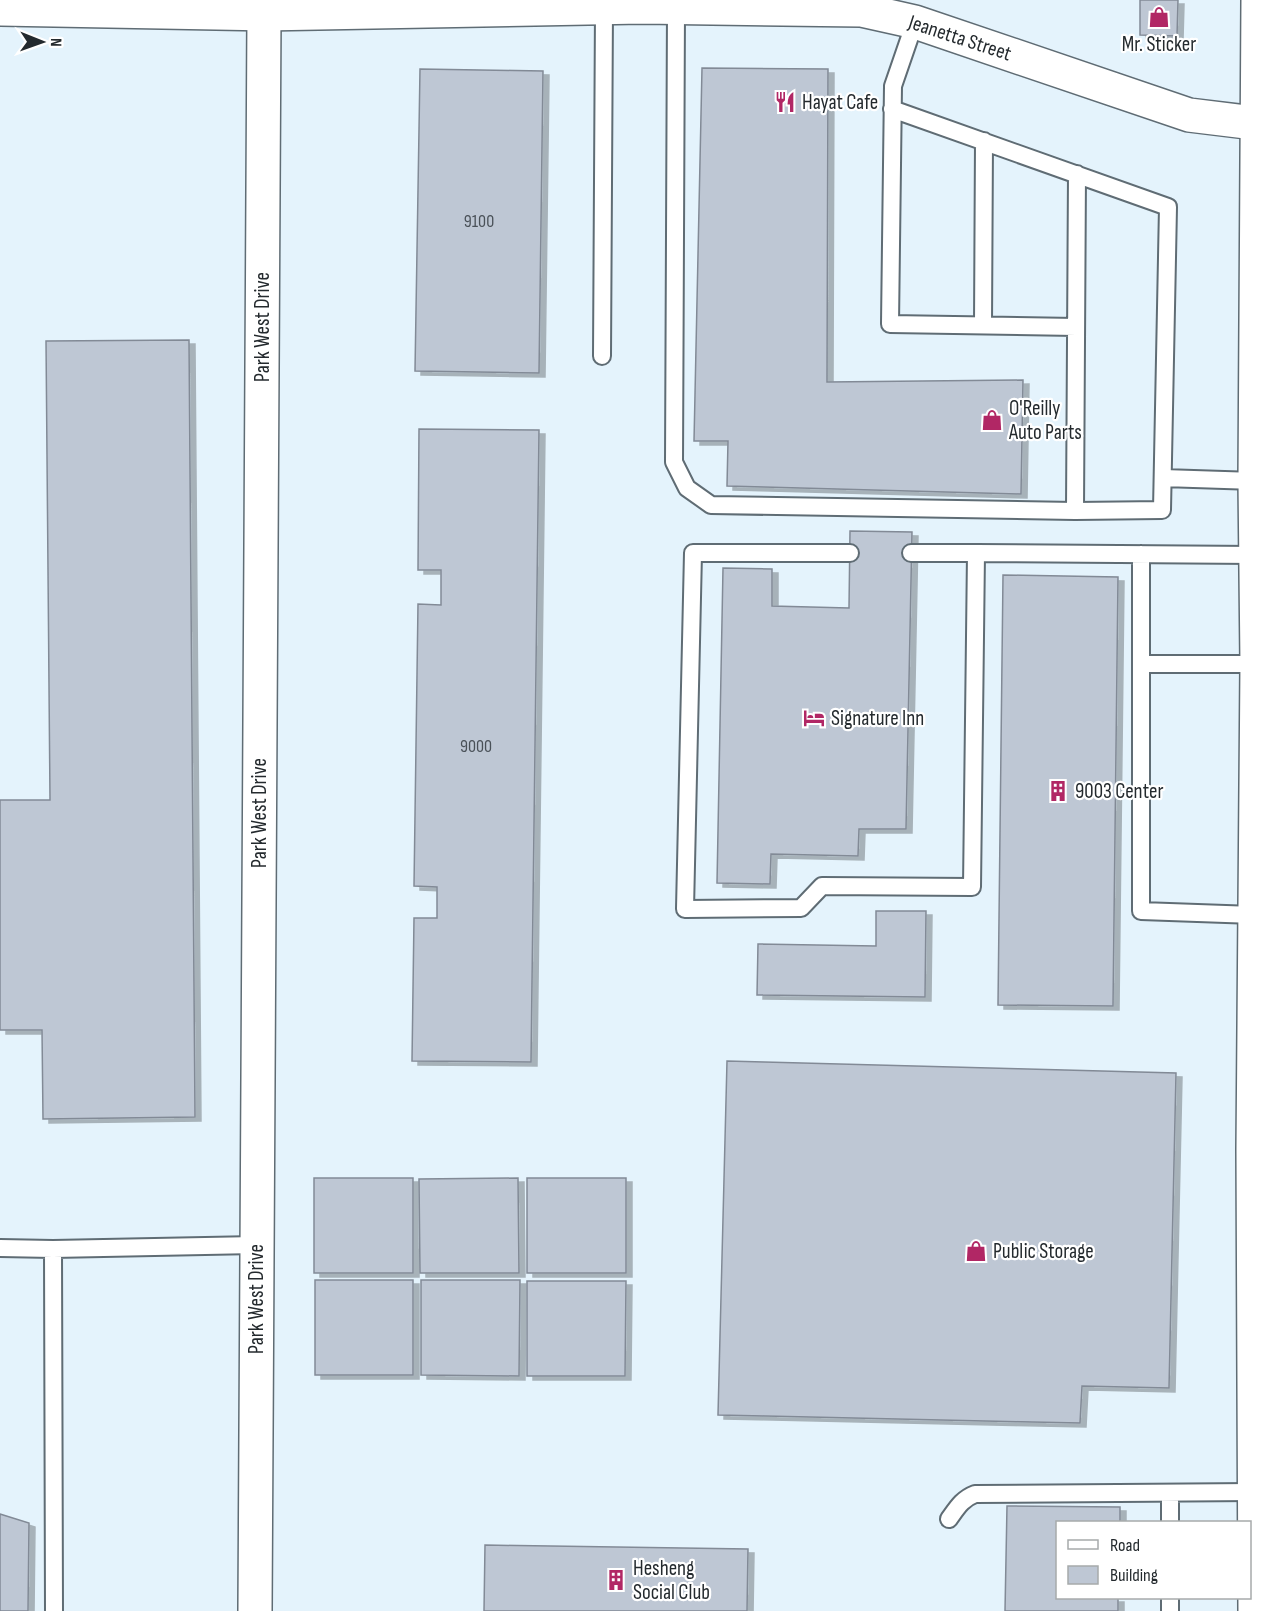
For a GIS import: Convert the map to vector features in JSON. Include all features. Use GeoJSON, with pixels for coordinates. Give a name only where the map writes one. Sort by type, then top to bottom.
{"type":"FeatureCollection","features":[{"type":"Feature","properties":{"kind":"street"},"geometry":{"type":"LineString","coordinates":[[1255,1611],[1258,1049],[1254,915],[1260,665],[1255,481],[1260,124],[1258,0]]}},
{"type":"Feature","properties":{"kind":"street","name":"Jeanetta Street"},"geometry":{"type":"LineString","coordinates":[[0,9],[38,6],[264,14],[623,5],[676,9],[861,10],[915,22],[1189,115],[1260,124]]}},
{"type":"Feature","properties":{"kind":"street","name":"Park West Drive"},"geometry":{"type":"LineString","coordinates":[[255,1611],[264,14]]}},
{"type":"Feature","properties":{"kind":"lane"},"geometry":{"type":"LineString","coordinates":[[602,356],[623,5]]}},
{"type":"Feature","properties":{"kind":"lane"},"geometry":{"type":"LineString","coordinates":[[676,9],[674,462],[687,488],[711,505],[1075,511],[1162,510],[1168,207],[892,109]]}},
{"type":"Feature","properties":{"kind":"lane"},"geometry":{"type":"LineString","coordinates":[[915,22],[893,86],[890,324],[1076,327]]}},
{"type":"Feature","properties":{"kind":"lane"},"geometry":{"type":"LineString","coordinates":[[983,325],[984,141]]}},
{"type":"Feature","properties":{"kind":"lane"},"geometry":{"type":"LineString","coordinates":[[1075,511],[1077,174]]}},
{"type":"Feature","properties":{"kind":"lane"},"geometry":{"type":"LineString","coordinates":[[1163,478],[1255,481]]}},
{"type":"Feature","properties":{"kind":"lane"},"geometry":{"type":"LineString","coordinates":[[850,553],[693,553],[685,909],[801,908],[822,885],[972,887],[976,553]]}},
{"type":"Feature","properties":{"kind":"lane"},"geometry":{"type":"LineString","coordinates":[[911,553],[1256,555]]}},
{"type":"Feature","properties":{"kind":"lane"},"geometry":{"type":"LineString","coordinates":[[1141,554],[1141,912],[1254,915]]}},
{"type":"Feature","properties":{"kind":"lane"},"geometry":{"type":"LineString","coordinates":[[1142,664],[1260,665]]}},
{"type":"Feature","properties":{"kind":"lane"},"geometry":{"type":"LineString","coordinates":[[0,1248],[256,1245]]}},
{"type":"Feature","properties":{"kind":"lane"},"geometry":{"type":"LineString","coordinates":[[53,1249],[54,1611]]}},
{"type":"Feature","properties":{"kind":"lane"},"geometry":{"type":"LineString","coordinates":[[949,1519],[960,1503],[975,1494],[1254,1492]]}},
{"type":"Feature","properties":{"kind":"lane"},"geometry":{"type":"LineString","coordinates":[[1170,1493],[1170,1521]]}},
{"type":"Feature","properties":{"kind":"building","name":"Mr. Sticker"},"geometry":{"type":"Polygon","coordinates":[[[1140,0],[1178,0],[1177,36],[1140,35],[1140,0]]]}},
{"type":"Feature","properties":{"kind":"building"},"geometry":{"type":"Polygon","coordinates":[[[702,68],[828,69],[827,382],[1023,380],[1021,494],[727,486],[728,441],[694,441],[702,68]]]}},
{"type":"Feature","properties":{"kind":"building"},"geometry":{"type":"Polygon","coordinates":[[[420,69],[543,71],[539,373],[415,371],[420,69]]]}},
{"type":"Feature","properties":{"kind":"building"},"geometry":{"type":"Polygon","coordinates":[[[189,340],[195,1117],[43,1119],[42,1030],[0,1030],[0,800],[50,800],[46,341],[189,340]]]}},
{"type":"Feature","properties":{"kind":"building"},"geometry":{"type":"Polygon","coordinates":[[[419,429],[539,430],[531,1062],[412,1061],[414,918],[437,918],[437,887],[414,886],[418,604],[441,605],[441,570],[418,570],[419,429]]]}},
{"type":"Feature","properties":{"kind":"building","name":"Signature Inn"},"geometry":{"type":"Polygon","coordinates":[[[850,531],[912,532],[906,829],[859,829],[858,856],[771,854],[770,884],[717,883],[723,568],[772,569],[772,606],[849,608],[850,531]]]}},
{"type":"Feature","properties":{"kind":"building","name":"9003 Center"},"geometry":{"type":"Polygon","coordinates":[[[1003,575],[1118,577],[1113,1006],[998,1005],[1003,575]]]}},
{"type":"Feature","properties":{"kind":"building"},"geometry":{"type":"Polygon","coordinates":[[[876,911],[926,911],[925,997],[757,995],[758,944],[876,946],[876,911]]]}},
{"type":"Feature","properties":{"kind":"building"},"geometry":{"type":"Polygon","coordinates":[[[727,1061],[1176,1073],[1169,1388],[1082,1386],[1080,1423],[718,1415],[727,1061]]]}},
{"type":"Feature","properties":{"kind":"building"},"geometry":{"type":"Polygon","coordinates":[[[314,1178],[413,1178],[413,1273],[314,1273],[314,1178]]]}},
{"type":"Feature","properties":{"kind":"building"},"geometry":{"type":"Polygon","coordinates":[[[518,1178],[519,1273],[420,1273],[419,1179],[518,1178]]]}},
{"type":"Feature","properties":{"kind":"building"},"geometry":{"type":"Polygon","coordinates":[[[527,1178],[626,1178],[626,1273],[527,1273],[527,1178]]]}},
{"type":"Feature","properties":{"kind":"building"},"geometry":{"type":"Polygon","coordinates":[[[315,1280],[413,1280],[413,1375],[315,1375],[315,1280]]]}},
{"type":"Feature","properties":{"kind":"building"},"geometry":{"type":"Polygon","coordinates":[[[421,1280],[520,1280],[519,1376],[421,1375],[421,1280]]]}},
{"type":"Feature","properties":{"kind":"building"},"geometry":{"type":"Polygon","coordinates":[[[527,1281],[626,1281],[625,1376],[527,1376],[527,1281]]]}},
{"type":"Feature","properties":{"kind":"building"},"geometry":{"type":"Polygon","coordinates":[[[1007,1506],[1120,1507],[1120,1521],[1056,1521],[1056,1599],[1118,1599],[1118,1611],[1005,1611],[1007,1506]]]}},
{"type":"Feature","properties":{"kind":"building"},"geometry":{"type":"Polygon","coordinates":[[[0,1514],[29,1523],[28,1611],[0,1611],[0,1514]]]}},
{"type":"Feature","properties":{"kind":"building","name":"Hesheng Social Club"},"geometry":{"type":"Polygon","coordinates":[[[485,1545],[748,1549],[747,1611],[484,1611],[485,1545]]]}},
{"type":"Feature","properties":{"kind":"place","name":"Mr. Sticker"},"geometry":{"type":"Point","coordinates":[1159,17]}},
{"type":"Feature","properties":{"kind":"place","name":"Hayat Cafe"},"geometry":{"type":"Point","coordinates":[785,102]}},
{"type":"Feature","properties":{"kind":"place","name":"O'Reilly Auto Parts"},"geometry":{"type":"Point","coordinates":[992,420]}},
{"type":"Feature","properties":{"kind":"place","name":"Signature Inn"},"geometry":{"type":"Point","coordinates":[814,718]}},
{"type":"Feature","properties":{"kind":"place","name":"9003 Center"},"geometry":{"type":"Point","coordinates":[1058,791]}},
{"type":"Feature","properties":{"kind":"place","name":"Public Storage"},"geometry":{"type":"Point","coordinates":[976,1251]}},
{"type":"Feature","properties":{"kind":"place","name":"Hesheng Social Club"},"geometry":{"type":"Point","coordinates":[616,1580]}}]}
